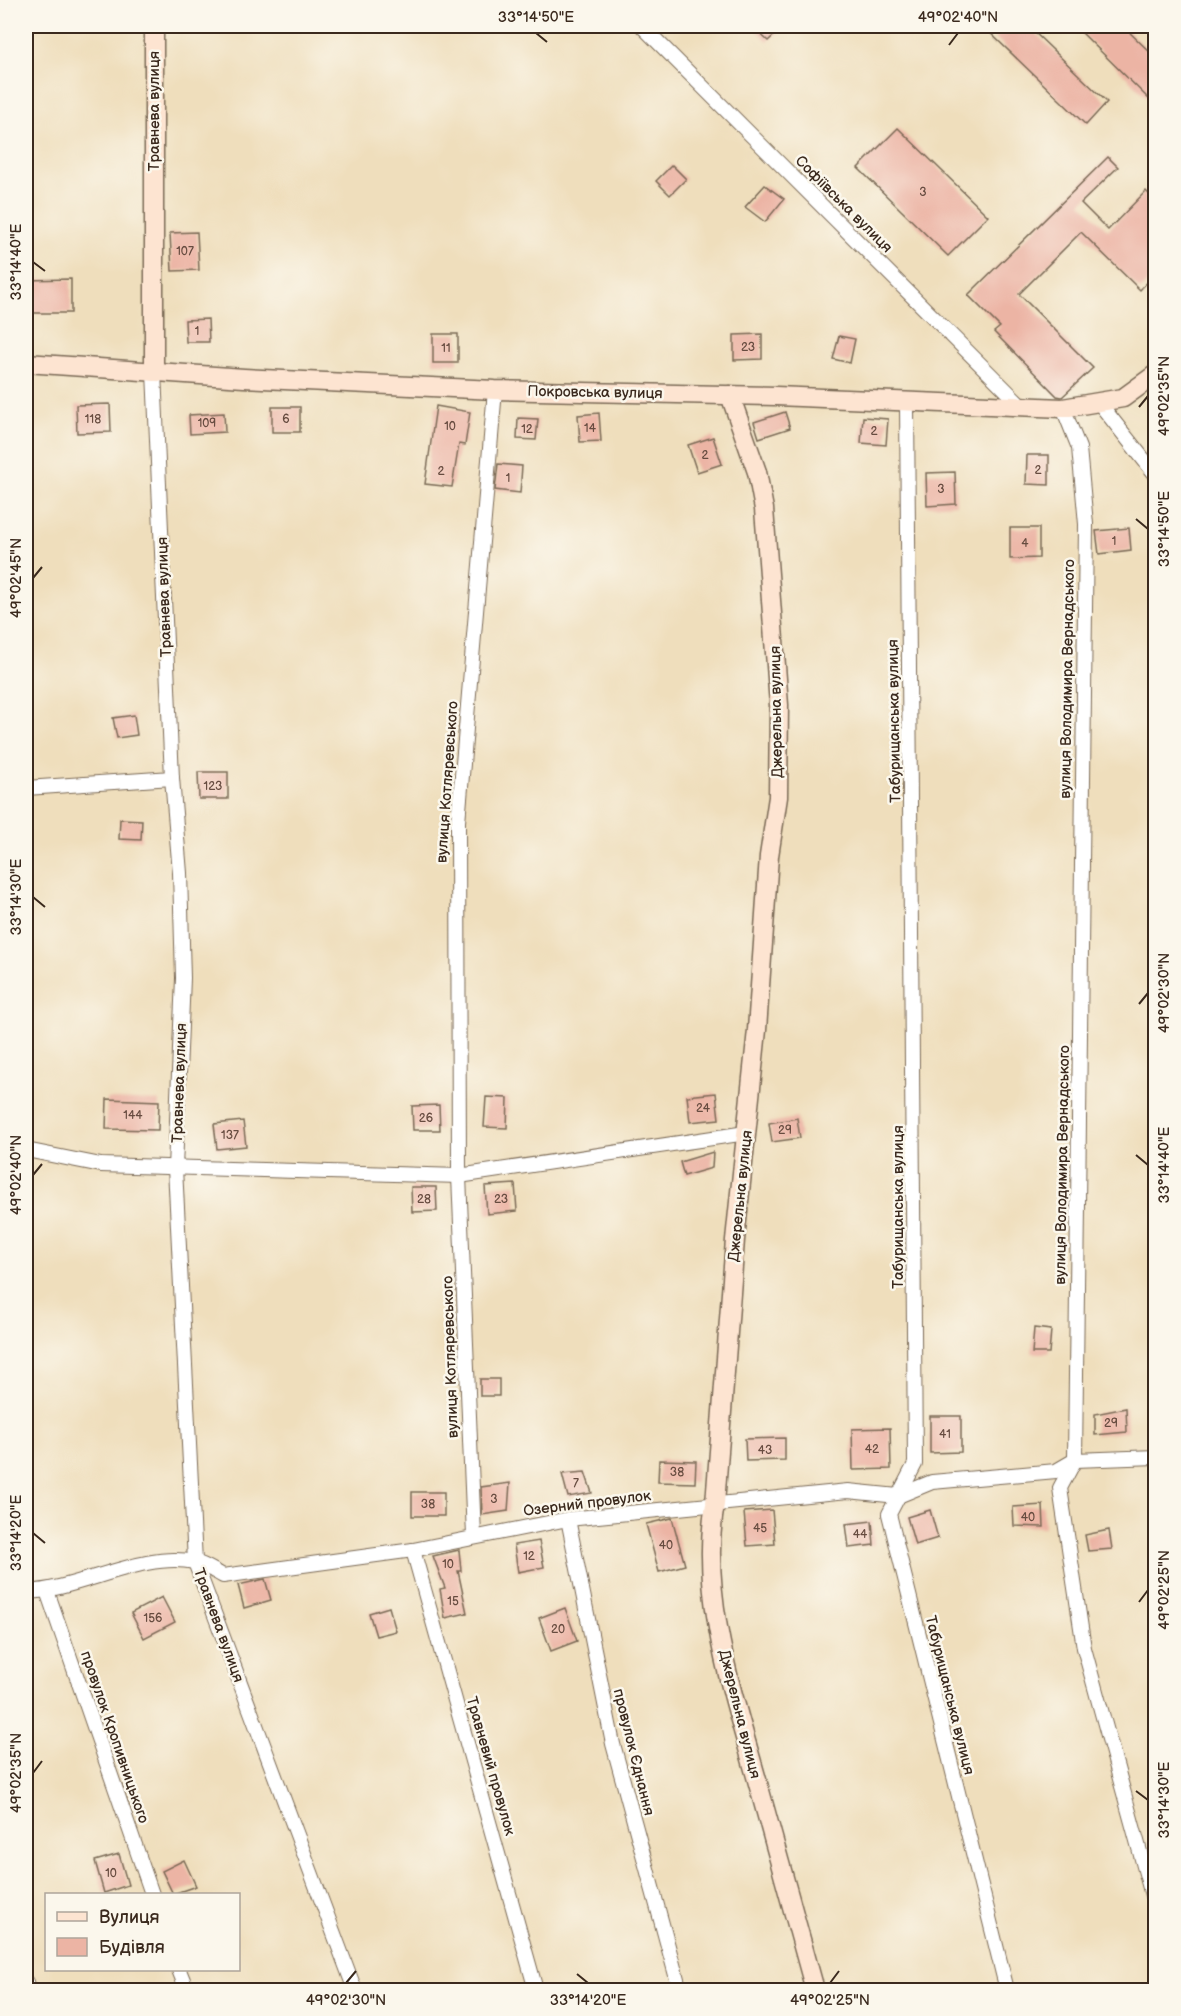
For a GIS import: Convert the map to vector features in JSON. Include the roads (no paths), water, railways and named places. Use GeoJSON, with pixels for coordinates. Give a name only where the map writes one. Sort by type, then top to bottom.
{"type":"FeatureCollection","features":[{"type":"Feature","properties":{"kind":"street","name":"Травнева вулиця"},"geometry":{"type":"LineString","coordinates":[[154,26],[154,372],[172,777],[180,873],[183,978],[175,1168],[195,1562],[355,1990]]}},
{"type":"Feature","properties":{"kind":"street","name":"Софіївська вулиця"},"geometry":{"type":"LineString","coordinates":[[642,26],[1023,407]]}},
{"type":"Feature","properties":{"kind":"street","name":"Покровська вулиця"},"geometry":{"type":"LineString","coordinates":[[26,363],[495,390],[730,395],[1063,408],[1100,404],[1123,398],[1155,374]]}},
{"type":"Feature","properties":{"kind":"street","name":"вулиця Котляревського"},"geometry":{"type":"LineString","coordinates":[[474,1536],[459,1176],[458,822],[495,390]]}},
{"type":"Feature","properties":{"kind":"street","name":"Джерельна вулиця"},"geometry":{"type":"LineString","coordinates":[[730,395],[757,472],[764,509],[778,705],[778,797],[770,856],[715,1504],[710,1532],[713,1588],[730,1681],[815,1990]]}},
{"type":"Feature","properties":{"kind":"street","name":"Табурищанська вулиця"},"geometry":{"type":"LineString","coordinates":[[907,402],[915,1464],[889,1514],[1007,1990]]}},
{"type":"Feature","properties":{"kind":"street"},"geometry":{"type":"LineString","coordinates":[[1100,404],[1155,475]]}},
{"type":"Feature","properties":{"kind":"street","name":"вулиця Володимира Вернадського"},"geometry":{"type":"LineString","coordinates":[[1063,408],[1079,448],[1086,524],[1075,1460],[1060,1488],[1084,1648],[1155,1910]]}},
{"type":"Feature","properties":{"kind":"street"},"geometry":{"type":"LineString","coordinates":[[26,788],[172,777]]}},
{"type":"Feature","properties":{"kind":"street"},"geometry":{"type":"LineString","coordinates":[[26,1150],[101,1165],[459,1176],[746,1133]]}},
{"type":"Feature","properties":{"kind":"street","name":"Озерний провулок"},"geometry":{"type":"LineString","coordinates":[[26,1592],[47,1591],[164,1560],[195,1562],[223,1576],[413,1550],[568,1519],[848,1491],[898,1496],[932,1482],[1056,1471],[1075,1460],[1155,1457]]}},
{"type":"Feature","properties":{"kind":"street","name":"провулок Єднання"},"geometry":{"type":"LineString","coordinates":[[568,1519],[613,1744],[680,1990]]}},
{"type":"Feature","properties":{"kind":"street","name":"Травневий провулок"},"geometry":{"type":"LineString","coordinates":[[413,1550],[536,1990]]}},
{"type":"Feature","properties":{"kind":"street","name":"провулок Кропивницького"},"geometry":{"type":"LineString","coordinates":[[47,1591],[152,1893]]}},
{"type":"Feature","properties":{"kind":"street"},"geometry":{"type":"LineString","coordinates":[[179,1971],[187,1990]]}},
{"type":"Feature","properties":{"kind":"street"},"geometry":{"type":"LineString","coordinates":[[26,1983],[28,1990]]}}]}
